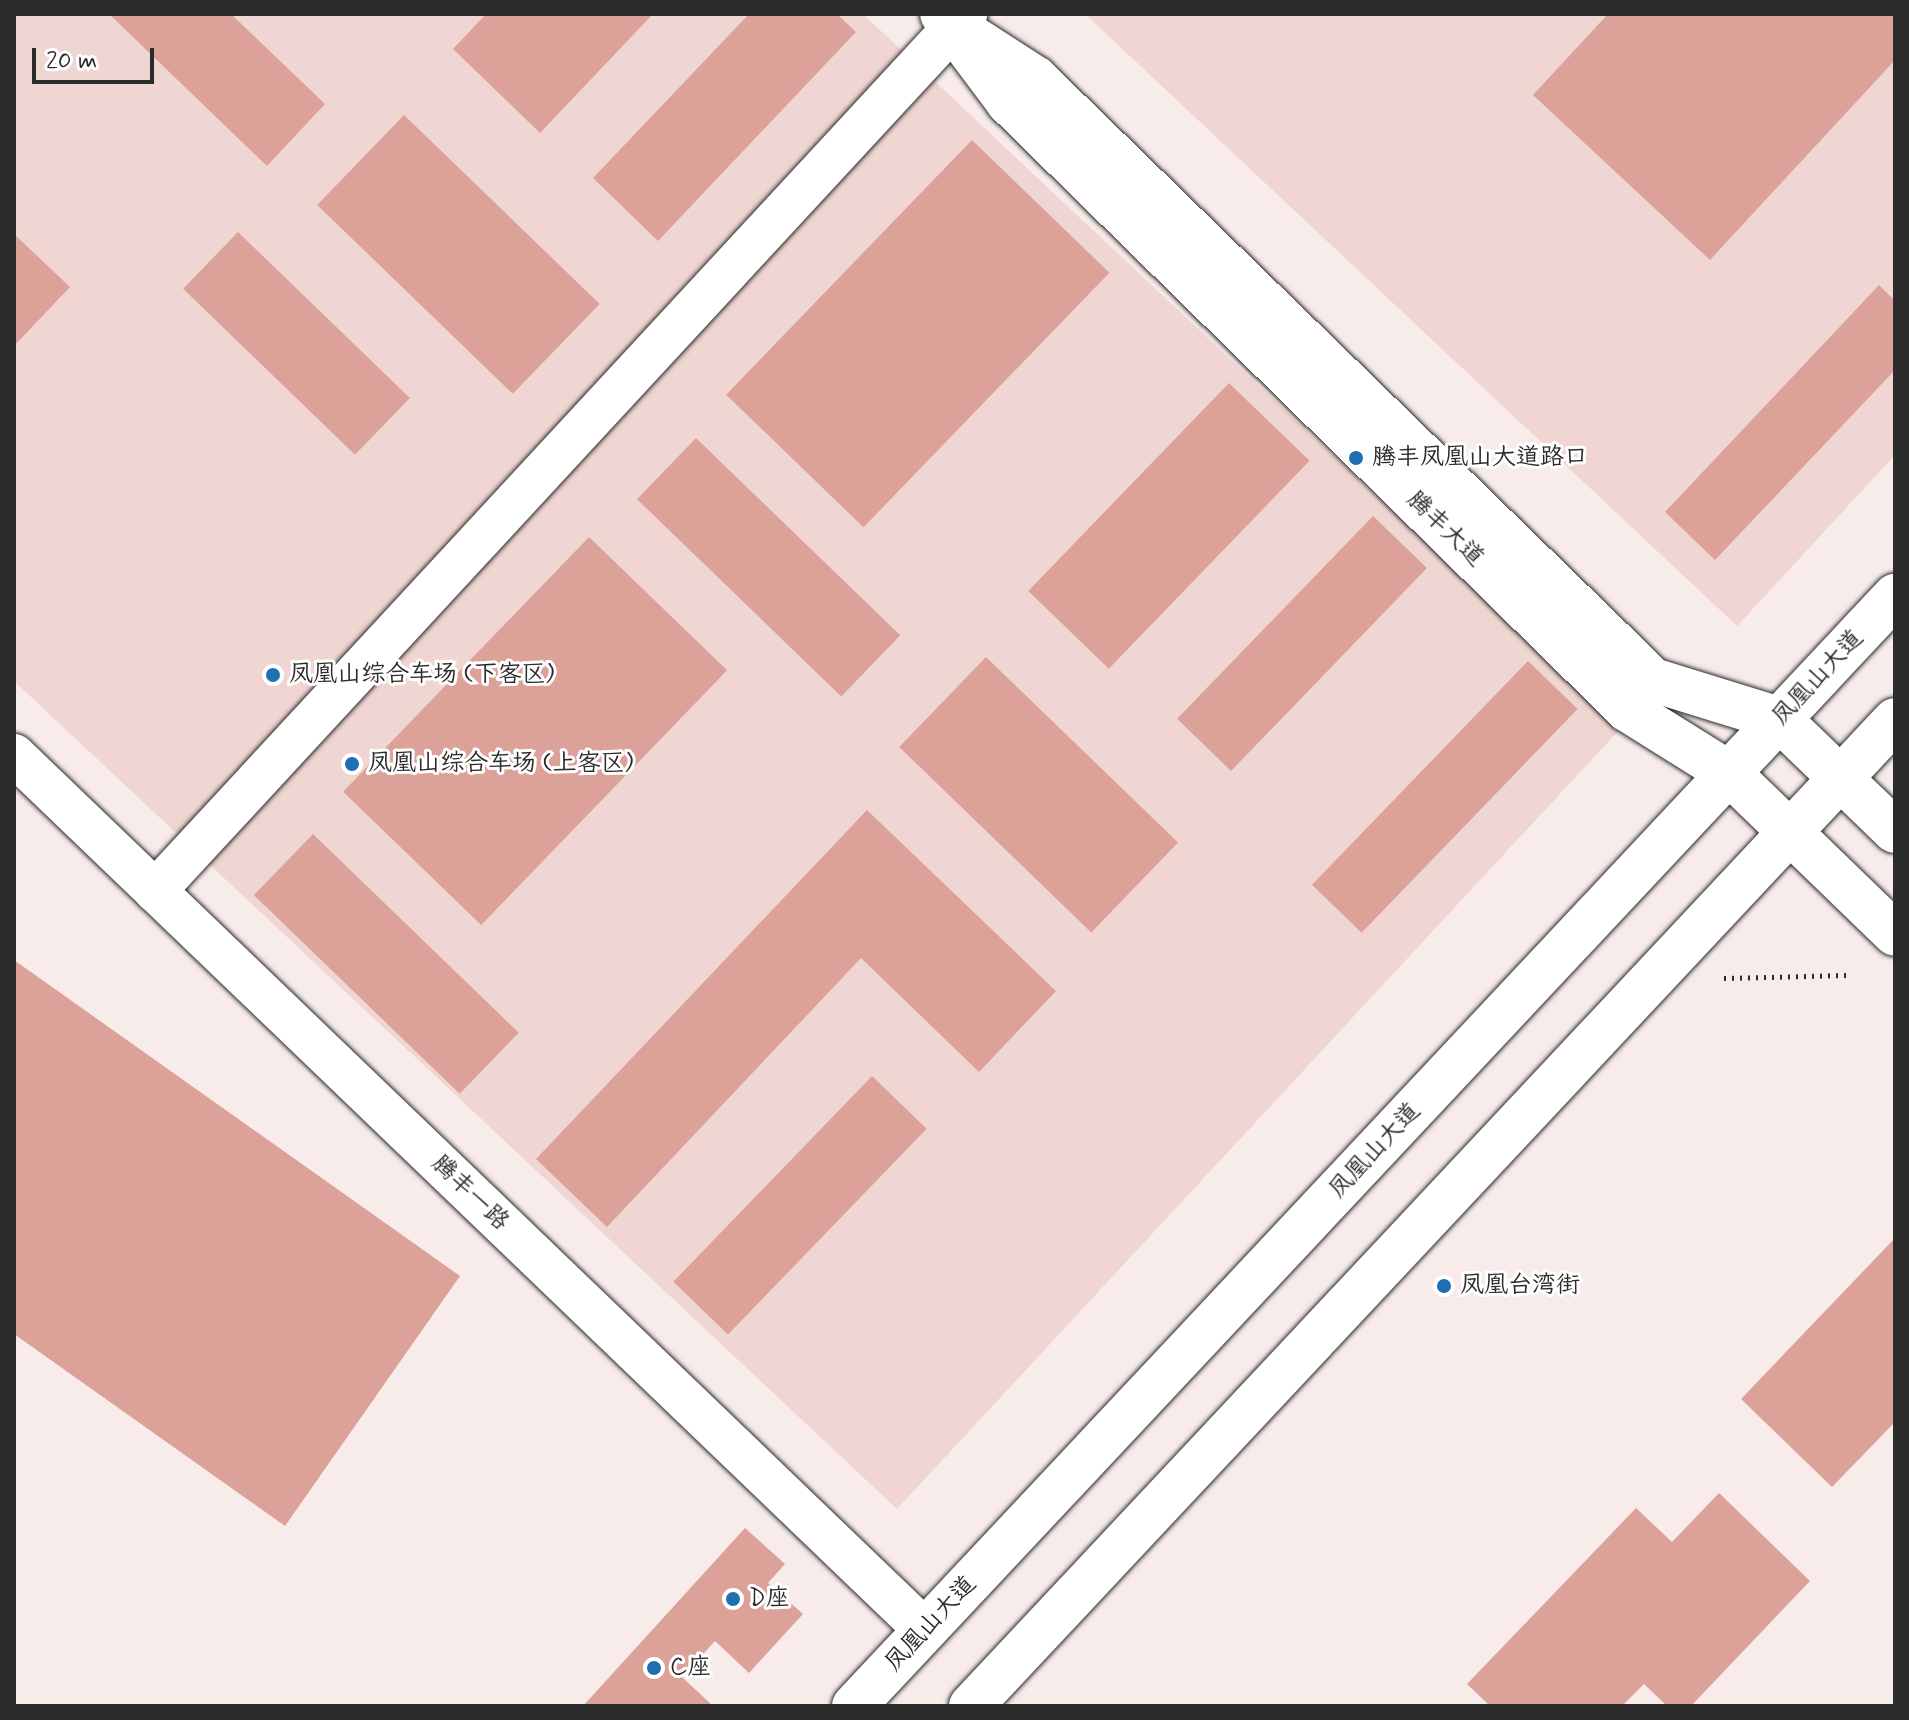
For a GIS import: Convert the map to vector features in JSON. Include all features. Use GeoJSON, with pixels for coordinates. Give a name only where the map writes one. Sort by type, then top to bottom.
{"type":"FeatureCollection","features":[{"type":"Feature","properties":{"kind":"main road","name":"腾丰大道"},"geometry":{"type":"LineString","coordinates":[[954,18],[1035,78],[1653,680],[1779,719],[1895,831]]}},
{"type":"Feature","properties":{"kind":"main road","name":"腾丰大道"},"geometry":{"type":"LineString","coordinates":[[954,18],[1008,102],[1628,710],[1729,773],[1895,934]]}},
{"type":"Feature","properties":{"kind":"main road","name":"凤凰山大道"},"geometry":{"type":"LineString","coordinates":[[854,1706],[1895,596]]}},
{"type":"Feature","properties":{"kind":"main road"},"geometry":{"type":"LineString","coordinates":[[971,1706],[1895,720]]}},
{"type":"Feature","properties":{"kind":"street"},"geometry":{"type":"LineString","coordinates":[[155,891],[954,18]]}},
{"type":"Feature","properties":{"kind":"street","name":"腾丰一路"},"geometry":{"type":"LineString","coordinates":[[14,755],[925,1630]]}},
{"type":"Feature","properties":{"kind":"path"},"geometry":{"type":"LineString","coordinates":[[1724,978],[1846,975]]}},
{"type":"Feature","properties":{"kind":"shaded area"},"geometry":{"type":"Polygon","coordinates":[[[14,14],[863,14],[1622,727],[897,1509],[14,681],[14,14]]]}},
{"type":"Feature","properties":{"kind":"shaded area"},"geometry":{"type":"Polygon","coordinates":[[[1085,14],[1895,14],[1895,455],[1737,626],[1085,14]]]}},
{"type":"Feature","properties":{"kind":"building"},"geometry":{"type":"Polygon","coordinates":[[[109,14],[231,14],[325,104],[267,166],[109,14]]]}},
{"type":"Feature","properties":{"kind":"building"},"geometry":{"type":"Polygon","coordinates":[[[486,14],[653,14],[540,133],[453,49],[486,14]]]}},
{"type":"Feature","properties":{"kind":"building"},"geometry":{"type":"Polygon","coordinates":[[[749,14],[837,14],[856,32],[658,241],[593,178],[749,14]]]}},
{"type":"Feature","properties":{"kind":"building"},"geometry":{"type":"Polygon","coordinates":[[[1608,14],[1895,14],[1895,60],[1710,260],[1533,95],[1608,14]]]}},
{"type":"Feature","properties":{"kind":"building"},"geometry":{"type":"Polygon","coordinates":[[[404,115],[600,304],[513,394],[317,205],[404,115]]]}},
{"type":"Feature","properties":{"kind":"building"},"geometry":{"type":"Polygon","coordinates":[[[972,140],[1109,273],[863,527],[726,395],[972,140]]]}},
{"type":"Feature","properties":{"kind":"building"},"geometry":{"type":"Polygon","coordinates":[[[238,232],[410,398],[355,455],[183,289],[238,232]]]}},
{"type":"Feature","properties":{"kind":"building"},"geometry":{"type":"Polygon","coordinates":[[[14,234],[70,287],[14,346],[14,234]]]}},
{"type":"Feature","properties":{"kind":"building"},"geometry":{"type":"Polygon","coordinates":[[[1879,285],[1895,301],[1895,370],[1715,560],[1665,512],[1879,285]]]}},
{"type":"Feature","properties":{"kind":"building"},"geometry":{"type":"Polygon","coordinates":[[[1229,383],[1310,461],[1109,669],[1028,591],[1229,383]]]}},
{"type":"Feature","properties":{"kind":"building"},"geometry":{"type":"Polygon","coordinates":[[[696,438],[900,635],[841,696],[637,499],[696,438]]]}},
{"type":"Feature","properties":{"kind":"building"},"geometry":{"type":"Polygon","coordinates":[[[1373,516],[1427,568],[1231,771],[1177,719],[1373,516]]]}},
{"type":"Feature","properties":{"kind":"building"},"geometry":{"type":"Polygon","coordinates":[[[589,537],[727,670],[481,925],[343,792],[589,537]]]}},
{"type":"Feature","properties":{"kind":"building"},"geometry":{"type":"Polygon","coordinates":[[[986,657],[1178,842],[1091,932],[899,747],[986,657]]]}},
{"type":"Feature","properties":{"kind":"building"},"geometry":{"type":"Polygon","coordinates":[[[1528,661],[1578,709],[1362,933],[1312,885],[1528,661]]]}},
{"type":"Feature","properties":{"kind":"building"},"geometry":{"type":"Polygon","coordinates":[[[867,810],[1056,991],[979,1072],[861,958],[607,1227],[536,1159],[867,810]]]}},
{"type":"Feature","properties":{"kind":"building"},"geometry":{"type":"Polygon","coordinates":[[[313,834],[519,1033],[460,1094],[254,895],[313,834]]]}},
{"type":"Feature","properties":{"kind":"building"},"geometry":{"type":"Polygon","coordinates":[[[14,960],[460,1276],[285,1526],[14,1334],[14,960]]]}},
{"type":"Feature","properties":{"kind":"building"},"geometry":{"type":"Polygon","coordinates":[[[872,1076],[927,1129],[728,1335],[673,1282],[872,1076]]]}},
{"type":"Feature","properties":{"kind":"building"},"geometry":{"type":"Polygon","coordinates":[[[1895,1238],[1895,1422],[1832,1487],[1741,1399],[1895,1238]]]}},
{"type":"Feature","properties":{"kind":"building"},"geometry":{"type":"Polygon","coordinates":[[[1719,1493],[1810,1581],[1691,1706],[1667,1706],[1644,1684],[1622,1706],[1490,1706],[1467,1684],[1636,1508],[1672,1542],[1719,1493]]]}},
{"type":"Feature","properties":{"kind":"building","name":"D座"},"geometry":{"type":"Polygon","coordinates":[[[745,1528],[785,1564],[768,1583],[803,1614],[749,1673],[715,1641],[682,1677],[713,1706],[583,1706],[745,1528]]]}},
{"type":"Feature","properties":{"kind":"place","name":"腾丰凤凰山大道路口"},"geometry":{"type":"Point","coordinates":[1356,458]}},
{"type":"Feature","properties":{"kind":"place","name":"凤凰山综合车场 (下客区)"},"geometry":{"type":"Point","coordinates":[273,675]}},
{"type":"Feature","properties":{"kind":"place","name":"凤凰山综合车场 (上客区)"},"geometry":{"type":"Point","coordinates":[352,764]}},
{"type":"Feature","properties":{"kind":"place","name":"凤凰台湾街"},"geometry":{"type":"Point","coordinates":[1444,1286]}},
{"type":"Feature","properties":{"kind":"place","name":"D座"},"geometry":{"type":"Point","coordinates":[733,1599]}},
{"type":"Feature","properties":{"kind":"place","name":"C座"},"geometry":{"type":"Point","coordinates":[654,1668]}}]}
